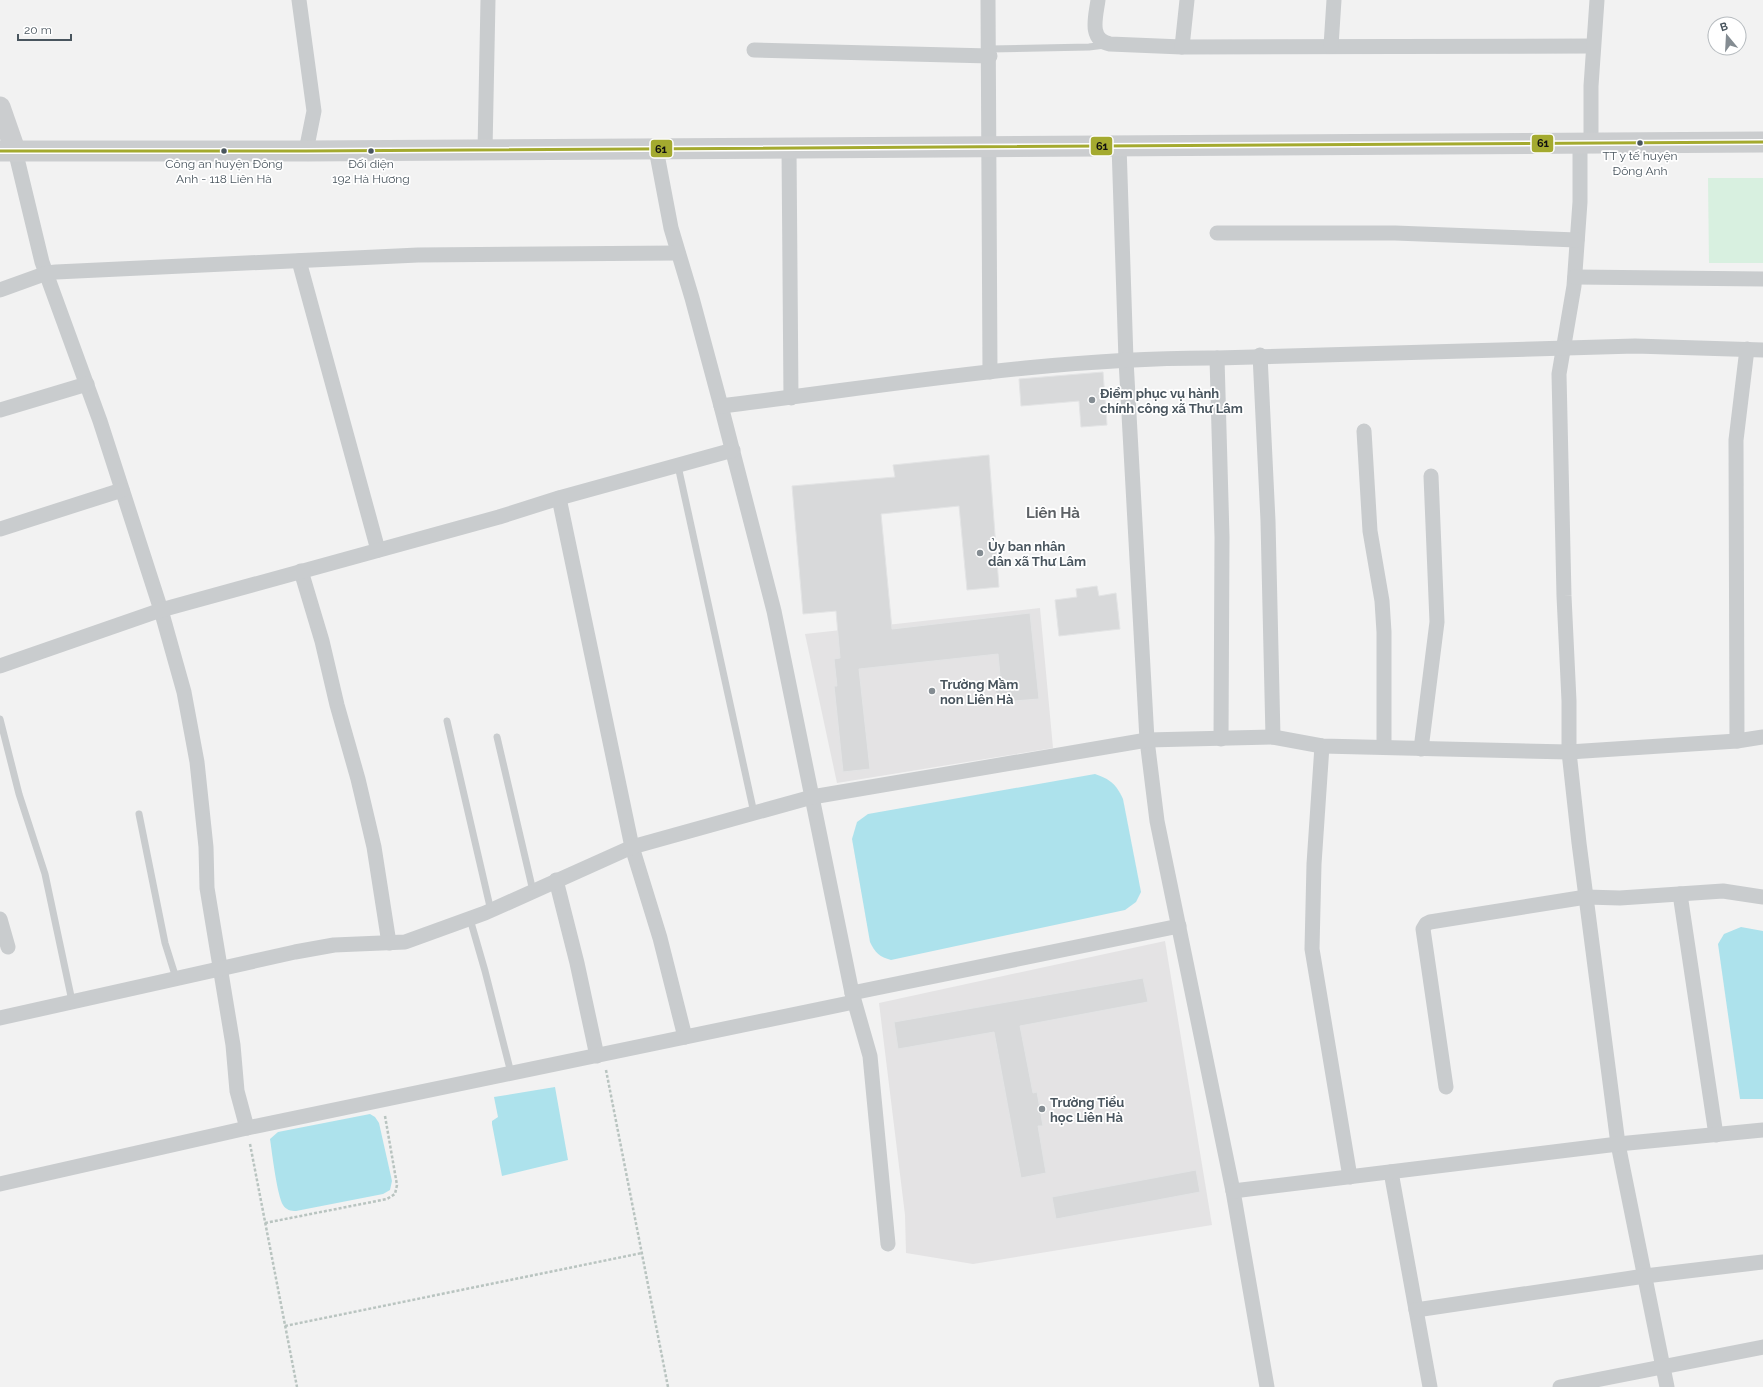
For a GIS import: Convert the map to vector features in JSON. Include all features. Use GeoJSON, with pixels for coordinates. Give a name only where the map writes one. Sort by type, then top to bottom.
{"type":"FeatureCollection","features":[{"type":"Feature","properties":{"kind":"main road"},"geometry":{"type":"LineString","coordinates":[[0,107],[8,151],[306,151],[1763,142]]}},
{"type":"Feature","properties":{"kind":"street"},"geometry":{"type":"LineString","coordinates":[[299,0],[314,111],[306,151]]}},
{"type":"Feature","properties":{"kind":"street"},"geometry":{"type":"LineString","coordinates":[[485,150],[488,0]]}},
{"type":"Feature","properties":{"kind":"street"},"geometry":{"type":"LineString","coordinates":[[988,0],[990,52],[990,372]]}},
{"type":"Feature","properties":{"kind":"street"},"geometry":{"type":"LineString","coordinates":[[1098,0],[1095,28],[1096,35],[1100,40],[1110,44],[1182,47],[1593,46]]}},
{"type":"Feature","properties":{"kind":"street"},"geometry":{"type":"LineString","coordinates":[[1182,47],[1187,0]]}},
{"type":"Feature","properties":{"kind":"street"},"geometry":{"type":"LineString","coordinates":[[1332,46],[1334,0]]}},
{"type":"Feature","properties":{"kind":"street"},"geometry":{"type":"LineString","coordinates":[[1597,0],[1575,277],[1559,374],[1564,596],[1570,700],[1569,752],[1618,1144],[1667,1387]]}},
{"type":"Feature","properties":{"kind":"street"},"geometry":{"type":"LineString","coordinates":[[754,50],[990,52]]}},
{"type":"Feature","properties":{"kind":"street"},"geometry":{"type":"LineString","coordinates":[[1119,145],[1126,360],[1147,740],[1157,821],[1233,1191],[1267,1387]]}},
{"type":"Feature","properties":{"kind":"street"},"geometry":{"type":"LineString","coordinates":[[789,148],[791,398]]}},
{"type":"Feature","properties":{"kind":"street"},"geometry":{"type":"LineString","coordinates":[[656,149],[671,228],[733,450],[774,611],[853,998],[870,1056],[888,1244]]}},
{"type":"Feature","properties":{"kind":"street"},"geometry":{"type":"LineString","coordinates":[[8,151],[47,274],[87,384],[122,490],[184,692],[197,762],[206,848],[206,888],[233,1046],[237,1091],[247,1128]]}},
{"type":"Feature","properties":{"kind":"street"},"geometry":{"type":"LineString","coordinates":[[1217,233],[1395,233],[1577,240]]}},
{"type":"Feature","properties":{"kind":"street"},"geometry":{"type":"LineString","coordinates":[[0,290],[47,274],[418,255],[678,253]]}},
{"type":"Feature","properties":{"kind":"street"},"geometry":{"type":"LineString","coordinates":[[299,261],[378,550]]}},
{"type":"Feature","properties":{"kind":"street"},"geometry":{"type":"LineString","coordinates":[[1575,277],[1763,279]]}},
{"type":"Feature","properties":{"kind":"street"},"geometry":{"type":"LineString","coordinates":[[721,406],[990,372],[1160,357],[1217,358],[1260,355],[1634,346],[1763,350]]}},
{"type":"Feature","properties":{"kind":"street"},"geometry":{"type":"LineString","coordinates":[[1737,741],[1736,440],[1747,349]]}},
{"type":"Feature","properties":{"kind":"street"},"geometry":{"type":"LineString","coordinates":[[1260,355],[1268,521],[1273,737]]}},
{"type":"Feature","properties":{"kind":"street"},"geometry":{"type":"LineString","coordinates":[[1217,358],[1222,537],[1221,739]]}},
{"type":"Feature","properties":{"kind":"street"},"geometry":{"type":"LineString","coordinates":[[0,410],[87,384]]}},
{"type":"Feature","properties":{"kind":"street"},"geometry":{"type":"LineString","coordinates":[[1364,431],[1370,531],[1382,601],[1384,632],[1384,747]]}},
{"type":"Feature","properties":{"kind":"street"},"geometry":{"type":"LineString","coordinates":[[0,666],[160,610],[499,517],[559,498],[733,450]]}},
{"type":"Feature","properties":{"kind":"street"},"geometry":{"type":"LineString","coordinates":[[1421,748],[1436,622],[1431,476]]}},
{"type":"Feature","properties":{"kind":"street"},"geometry":{"type":"LineString","coordinates":[[0,529],[122,490]]}},
{"type":"Feature","properties":{"kind":"street"},"geometry":{"type":"LineString","coordinates":[[559,498],[632,848],[660,938],[685,1037]]}},
{"type":"Feature","properties":{"kind":"street"},"geometry":{"type":"LineString","coordinates":[[301,571],[322,641],[337,705],[362,794],[374,847],[389,943]]}},
{"type":"Feature","properties":{"kind":"street"},"geometry":{"type":"LineString","coordinates":[[0,1018],[219,968],[334,945],[405,942],[470,919],[632,848],[812,798],[1147,740],[1273,737],[1322,746],[1569,752],[1737,741],[1763,737]]}},
{"type":"Feature","properties":{"kind":"street"},"geometry":{"type":"LineString","coordinates":[[1322,746],[1314,864],[1312,949],[1350,1176]]}},
{"type":"Feature","properties":{"kind":"street"},"geometry":{"type":"LineString","coordinates":[[556,880],[600,1055]]}},
{"type":"Feature","properties":{"kind":"street"},"geometry":{"type":"LineString","coordinates":[[1446,1087],[1423,929],[1426,924],[1436,920],[1586,897],[1620,898],[1723,891],[1763,897]]}},
{"type":"Feature","properties":{"kind":"street"},"geometry":{"type":"LineString","coordinates":[[1680,894],[1716,1135]]}},
{"type":"Feature","properties":{"kind":"street"},"geometry":{"type":"LineString","coordinates":[[0,919],[8,947]]}},
{"type":"Feature","properties":{"kind":"street"},"geometry":{"type":"LineString","coordinates":[[0,1184],[247,1128],[685,1037],[853,998],[1179,926]]}},
{"type":"Feature","properties":{"kind":"street"},"geometry":{"type":"LineString","coordinates":[[1233,1191],[1618,1144],[1763,1130]]}},
{"type":"Feature","properties":{"kind":"street"},"geometry":{"type":"LineString","coordinates":[[1391,1172],[1430,1387]]}},
{"type":"Feature","properties":{"kind":"street"},"geometry":{"type":"LineString","coordinates":[[1416,1310],[1645,1276],[1763,1262]]}},
{"type":"Feature","properties":{"kind":"street"},"geometry":{"type":"LineString","coordinates":[[1560,1387],[1763,1347]]}},
{"type":"Feature","properties":{"kind":"lane"},"geometry":{"type":"LineString","coordinates":[[990,52],[1089,47],[1110,44]]}},
{"type":"Feature","properties":{"kind":"lane"},"geometry":{"type":"LineString","coordinates":[[678,466],[754,813]]}},
{"type":"Feature","properties":{"kind":"lane"},"geometry":{"type":"LineString","coordinates":[[0,719],[19,794],[45,874],[72,1002]]}},
{"type":"Feature","properties":{"kind":"lane"},"geometry":{"type":"LineString","coordinates":[[447,721],[491,910]]}},
{"type":"Feature","properties":{"kind":"lane"},"geometry":{"type":"LineString","coordinates":[[497,737],[533,891]]}},
{"type":"Feature","properties":{"kind":"lane"},"geometry":{"type":"LineString","coordinates":[[139,814],[165,943],[176,978]]}},
{"type":"Feature","properties":{"kind":"lane"},"geometry":{"type":"LineString","coordinates":[[470,919],[486,971],[511,1073]]}},
{"type":"Feature","properties":{"kind":"path"},"geometry":{"type":"LineString","coordinates":[[600,1055],[642,1253],[668,1387]]}},
{"type":"Feature","properties":{"kind":"path"},"geometry":{"type":"LineString","coordinates":[[265,1223],[387,1199],[395,1194],[397,1184],[382,1100]]}},
{"type":"Feature","properties":{"kind":"path"},"geometry":{"type":"LineString","coordinates":[[247,1128],[296,1387]]}},
{"type":"Feature","properties":{"kind":"path"},"geometry":{"type":"LineString","coordinates":[[285,1326],[642,1253]]}},
{"type":"Feature","properties":{"kind":"shaded area","name":"Trường Mầm non Liên Hà"},"geometry":{"type":"Polygon","coordinates":[[[1040,608],[1053,748],[837,783],[805,634],[1040,608]]]}},
{"type":"Feature","properties":{"kind":"shaded area","name":"Trường Tiểu học Liên Hà"},"geometry":{"type":"Polygon","coordinates":[[[1165,941],[1212,1225],[973,1264],[906,1253],[905,1215],[879,1003],[1165,941]]]}},
{"type":"Feature","properties":{"kind":"green space"},"geometry":{"type":"Polygon","coordinates":[[[1708,178],[1763,178],[1763,263],[1709,263],[1708,178]]]}},
{"type":"Feature","properties":{"kind":"water"},"geometry":{"type":"Polygon","coordinates":[[[1095,774],[1112,783],[1118,789],[1123,799],[1141,892],[1136,902],[1125,910],[891,960],[876,952],[870,942],[852,839],[857,822],[868,814],[1095,774]]]}},
{"type":"Feature","properties":{"kind":"water"},"geometry":{"type":"Polygon","coordinates":[[[1741,927],[1763,931],[1763,1099],[1740,1099],[1718,944],[1724,934],[1741,927]]]}},
{"type":"Feature","properties":{"kind":"water"},"geometry":{"type":"Polygon","coordinates":[[[555,1087],[568,1160],[502,1176],[492,1124],[492,1121],[498,1117],[494,1097],[555,1087]]]}},
{"type":"Feature","properties":{"kind":"water"},"geometry":{"type":"Polygon","coordinates":[[[370,1114],[375,1117],[379,1123],[392,1181],[390,1190],[383,1194],[296,1211],[286,1208],[283,1205],[279,1192],[270,1139],[278,1132],[370,1114]]]}},
{"type":"Feature","properties":{"kind":"building"},"geometry":{"type":"Polygon","coordinates":[[[1103,372],[1107,425],[1081,427],[1079,401],[1021,406],[1019,379],[1103,372]]]}},
{"type":"Feature","properties":{"kind":"building"},"geometry":{"type":"Polygon","coordinates":[[[989,455],[999,587],[967,590],[959,506],[881,514],[892,629],[1030,613],[1039,699],[1002,702],[994,689],[995,680],[1000,675],[998,654],[859,669],[870,769],[843,772],[834,686],[837,686],[834,659],[840,658],[836,611],[803,614],[792,486],[895,477],[893,465],[989,455]]]}},
{"type":"Feature","properties":{"kind":"building"},"geometry":{"type":"Polygon","coordinates":[[[1097,586],[1099,596],[1116,593],[1120,629],[1059,636],[1055,600],[1077,597],[1076,589],[1097,586]]]}},
{"type":"Feature","properties":{"kind":"building"},"geometry":{"type":"Polygon","coordinates":[[[1143,978],[1148,1002],[1020,1026],[1033,1093],[1037,1092],[1043,1126],[1038,1126],[1046,1173],[1021,1178],[994,1032],[898,1049],[894,1022],[1143,978]]]}},
{"type":"Feature","properties":{"kind":"building"},"geometry":{"type":"Polygon","coordinates":[[[1196,1170],[1200,1192],[1056,1219],[1052,1197],[1196,1170]]]}},
{"type":"Feature","properties":{"kind":"transit line","name":"61"},"geometry":{"type":"LineString","coordinates":[[0,151],[306,151],[1763,142]]}},
{"type":"Feature","properties":{"kind":"place","name":"TT y tế huyện Đông Anh"},"geometry":{"type":"Point","coordinates":[1640,143]}},
{"type":"Feature","properties":{"kind":"place","name":"Công an huyện Đông Anh - 118 Liên Hà"},"geometry":{"type":"Point","coordinates":[224,151]}},
{"type":"Feature","properties":{"kind":"place","name":"Đối diện 192 Hà Hương"},"geometry":{"type":"Point","coordinates":[371,151]}},
{"type":"Feature","properties":{"kind":"place","name":"Điểm phục vụ hành chính công xã Thư Lâm"},"geometry":{"type":"Point","coordinates":[1092,400]}},
{"type":"Feature","properties":{"kind":"place","name":"Ủy ban nhân dân xã Thư Lâm"},"geometry":{"type":"Point","coordinates":[980,553]}},
{"type":"Feature","properties":{"kind":"place","name":"Trường Mầm non Liên Hà"},"geometry":{"type":"Point","coordinates":[932,691]}},
{"type":"Feature","properties":{"kind":"place","name":"Trường Tiểu học Liên Hà"},"geometry":{"type":"Point","coordinates":[1042,1109]}},
{"type":"Feature","properties":{"kind":"district","name":"Liên Hà"},"geometry":{"type":"Point","coordinates":[1053,513]}}]}
